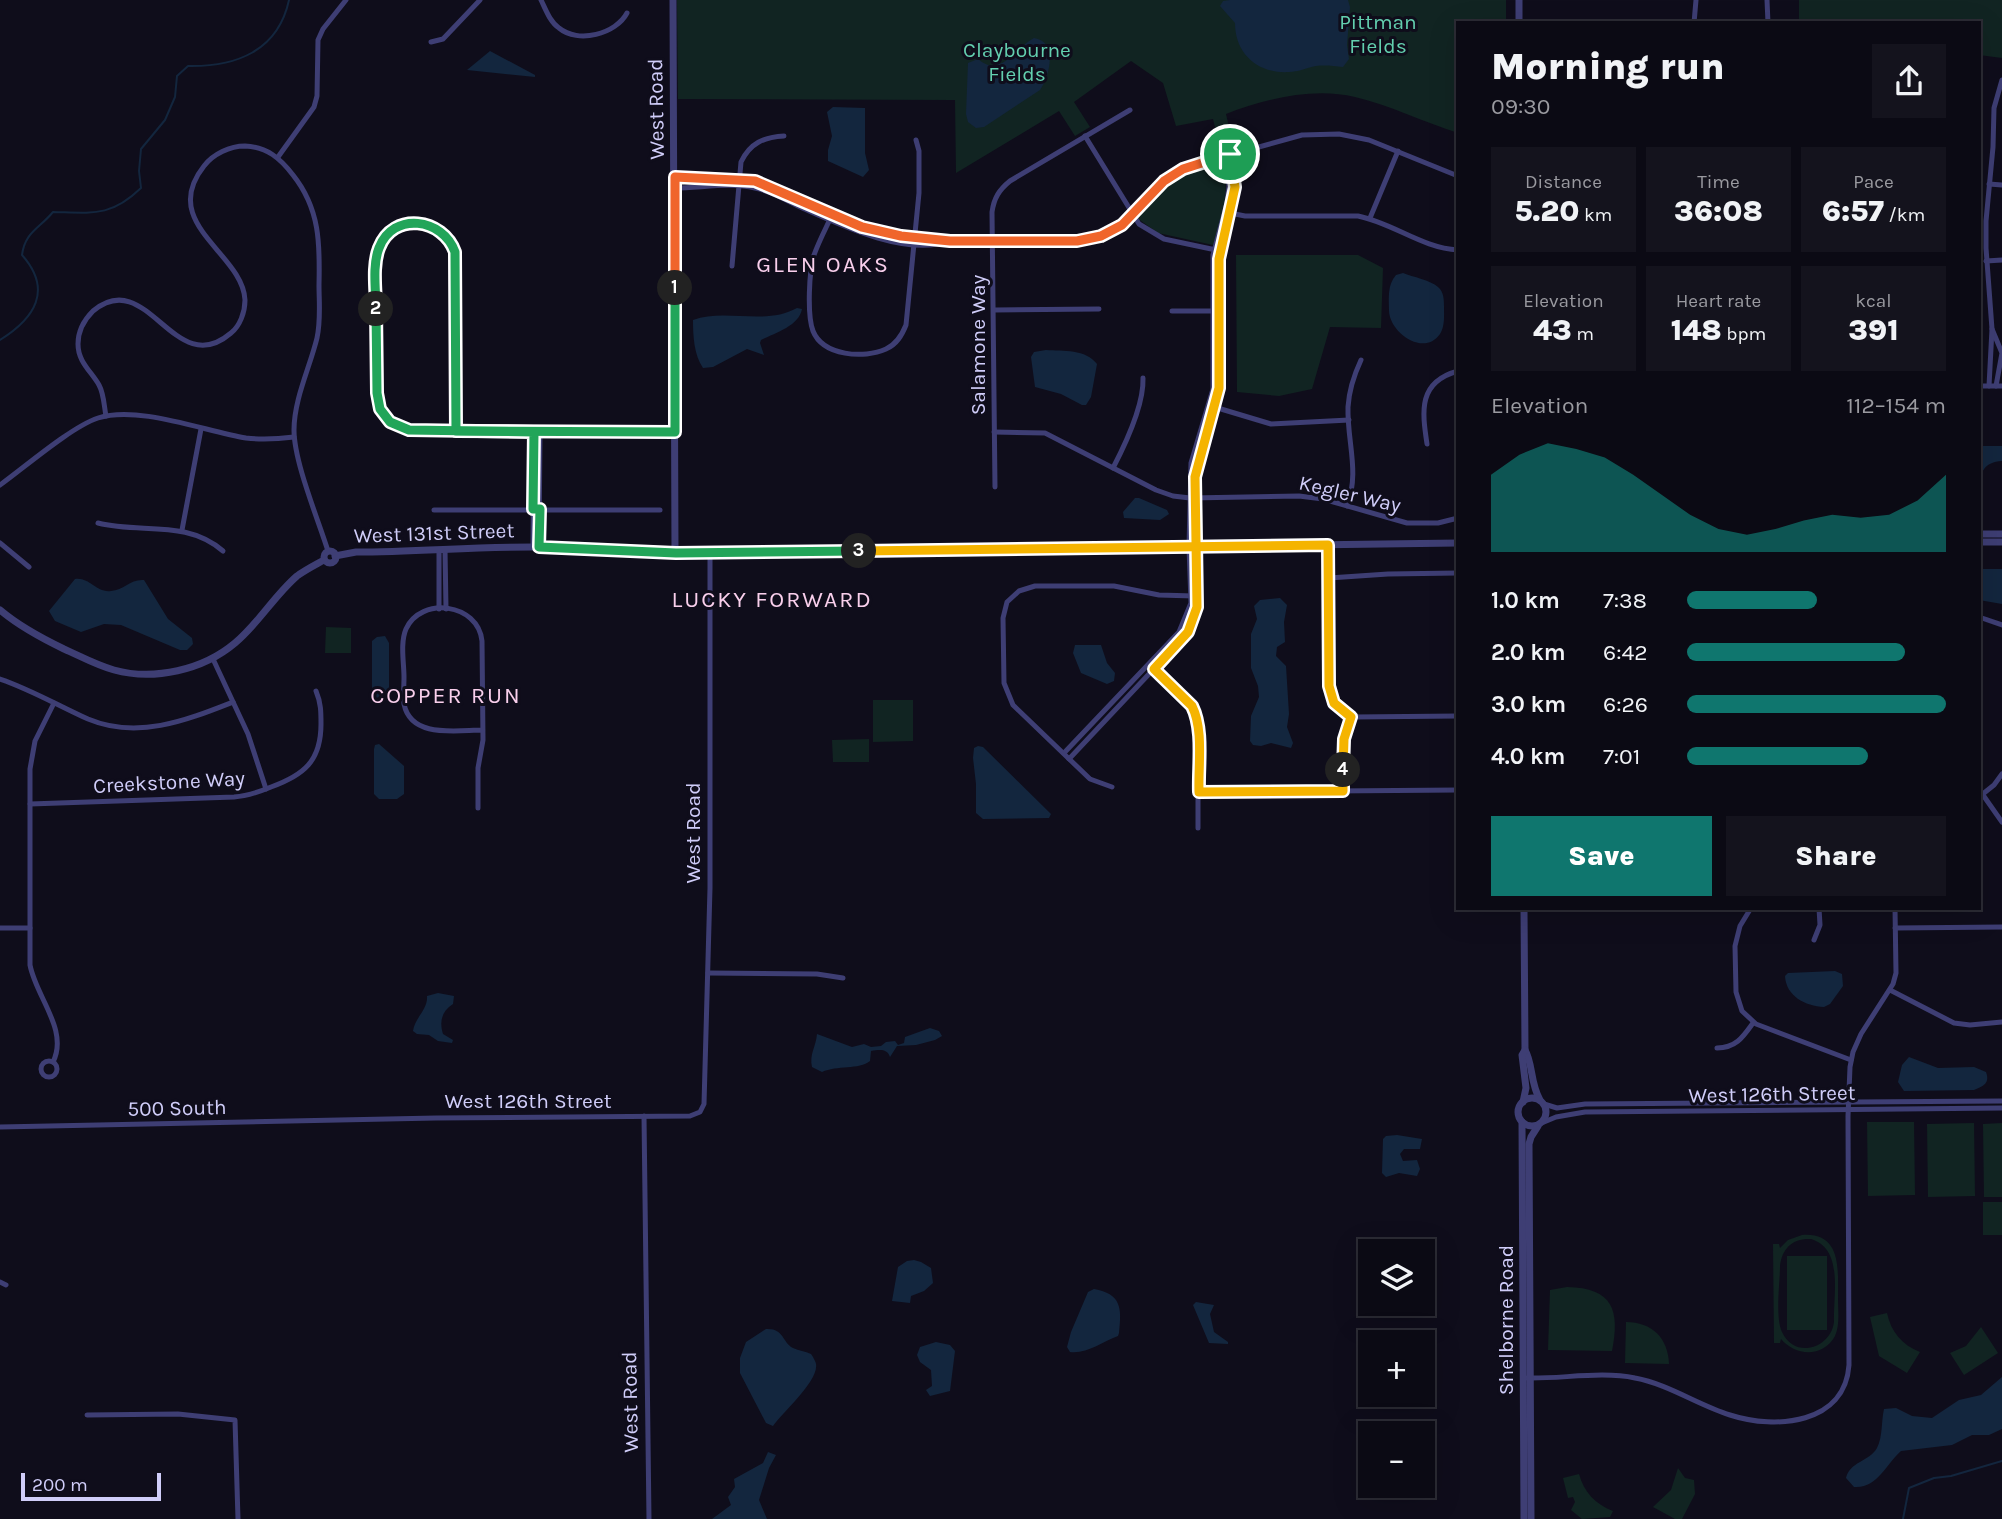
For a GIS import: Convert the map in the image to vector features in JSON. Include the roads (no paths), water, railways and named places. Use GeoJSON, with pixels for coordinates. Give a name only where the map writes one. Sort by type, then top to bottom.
{"type":"FeatureCollection","features":[{"type":"Feature","properties":{"kind":"street"},"geometry":{"type":"LineString","coordinates":[[278,157],[314,107],[317,96],[318,40],[323,29],[346,0]]}},
{"type":"Feature","properties":{"kind":"street"},"geometry":{"type":"LineString","coordinates":[[431,42],[443,39],[480,0]]}},
{"type":"Feature","properties":{"kind":"street"},"geometry":{"type":"LineString","coordinates":[[541,0],[554,24],[567,34],[588,36],[602,33],[622,22],[627,13]]}},
{"type":"Feature","properties":{"kind":"street","name":"West Road"},"geometry":{"type":"LineString","coordinates":[[673,0],[676,553]]}},
{"type":"Feature","properties":{"kind":"street"},"geometry":{"type":"LineString","coordinates":[[1519,0],[1519,21]]}},
{"type":"Feature","properties":{"kind":"street"},"geometry":{"type":"LineString","coordinates":[[1694,21],[1696,0]]}},
{"type":"Feature","properties":{"kind":"street"},"geometry":{"type":"LineString","coordinates":[[1767,0],[1768,21]]}},
{"type":"Feature","properties":{"kind":"street"},"geometry":{"type":"LineString","coordinates":[[1996,386],[1986,261],[1989,184],[1997,143],[1995,97],[2002,80]]}},
{"type":"Feature","properties":{"kind":"street","name":"Salamone Way"},"geometry":{"type":"LineString","coordinates":[[995,487],[992,241],[994,202],[1004,186],[1130,110]]}},
{"type":"Feature","properties":{"kind":"street"},"geometry":{"type":"LineString","coordinates":[[675,177],[739,183],[830,217],[915,240],[992,241],[1087,240],[1115,229],[1164,181],[1176,173],[1190,166],[1293,137],[1327,134],[1369,140],[1456,175]]}},
{"type":"Feature","properties":{"kind":"street"},"geometry":{"type":"LineString","coordinates":[[732,265],[741,162],[753,145],[764,139],[784,136]]}},
{"type":"Feature","properties":{"kind":"street"},"geometry":{"type":"LineString","coordinates":[[1085,136],[1131,215],[1144,229],[1164,239],[1217,250]]}},
{"type":"Feature","properties":{"kind":"street"},"geometry":{"type":"LineString","coordinates":[[830,217],[814,256],[811,321],[813,331],[821,343],[838,352],[878,352],[888,349],[903,334],[909,308],[919,193],[919,151],[916,140]]}},
{"type":"Feature","properties":{"kind":"street"},"geometry":{"type":"LineString","coordinates":[[0,610],[36,635],[91,662],[134,673],[173,671],[213,659],[250,630],[299,575],[324,560],[324,555],[332,554],[294,437],[294,419],[319,325],[320,244],[316,217],[309,200],[298,181],[278,157],[256,148],[241,146],[225,150],[207,162],[192,187],[195,220],[236,276],[244,294],[245,307],[241,320],[229,335],[217,343],[207,345],[184,342],[147,310],[131,301],[115,301],[101,306],[85,320],[78,341],[79,353],[83,365],[101,390],[106,416]]}},
{"type":"Feature","properties":{"kind":"street"},"geometry":{"type":"LineString","coordinates":[[1370,218],[1398,151]]}},
{"type":"Feature","properties":{"kind":"street"},"geometry":{"type":"LineString","coordinates":[[1064,754],[1188,632],[1196,615],[1191,463],[1219,388],[1217,250],[1235,177],[1227,155]]}},
{"type":"Feature","properties":{"kind":"street"},"geometry":{"type":"LineString","coordinates":[[675,188],[739,183]]}},
{"type":"Feature","properties":{"kind":"street"},"geometry":{"type":"LineString","coordinates":[[1989,184],[2002,185]]}},
{"type":"Feature","properties":{"kind":"street"},"geometry":{"type":"LineString","coordinates":[[1227,213],[1245,216],[1351,215],[1370,218],[1434,246],[1456,250]]}},
{"type":"Feature","properties":{"kind":"street"},"geometry":{"type":"LineString","coordinates":[[456,431],[455,252],[443,233],[430,225],[417,222],[393,230],[378,250],[378,402],[390,422],[403,429],[456,431],[675,432]]}},
{"type":"Feature","properties":{"kind":"street"},"geometry":{"type":"LineString","coordinates":[[1986,261],[2002,260]]}},
{"type":"Feature","properties":{"kind":"street"},"geometry":{"type":"LineString","coordinates":[[994,310],[1099,309]]}},
{"type":"Feature","properties":{"kind":"street"},"geometry":{"type":"LineString","coordinates":[[1172,311],[1216,311]]}},
{"type":"Feature","properties":{"kind":"street"},"geometry":{"type":"LineString","coordinates":[[1992,329],[2002,353],[1996,386]]}},
{"type":"Feature","properties":{"kind":"street"},"geometry":{"type":"LineString","coordinates":[[1347,506],[1354,479],[1349,419],[1351,390],[1361,360]]}},
{"type":"Feature","properties":{"kind":"street"},"geometry":{"type":"LineString","coordinates":[[1427,444],[1423,411],[1427,393],[1437,381],[1456,372]]}},
{"type":"Feature","properties":{"kind":"street"},"geometry":{"type":"LineString","coordinates":[[1113,468],[1123,450],[1137,409],[1143,378]]}},
{"type":"Feature","properties":{"kind":"street"},"geometry":{"type":"LineString","coordinates":[[1212,406],[1271,424],[1349,419]]}},
{"type":"Feature","properties":{"kind":"street"},"geometry":{"type":"LineString","coordinates":[[0,485],[82,425],[106,416],[137,415],[254,439],[294,437]]}},
{"type":"Feature","properties":{"kind":"street"},"geometry":{"type":"LineString","coordinates":[[182,530],[201,429]]}},
{"type":"Feature","properties":{"kind":"street"},"geometry":{"type":"LineString","coordinates":[[536,547],[537,432]]}},
{"type":"Feature","properties":{"kind":"street","name":"Kegler Way"},"geometry":{"type":"LineString","coordinates":[[994,432],[1045,433],[1161,493],[1192,498],[1299,496],[1407,523],[1438,523],[1456,519]]}},
{"type":"Feature","properties":{"kind":"street"},"geometry":{"type":"LineString","coordinates":[[435,510],[660,510]]}},
{"type":"Feature","properties":{"kind":"street"},"geometry":{"type":"LineString","coordinates":[[99,523],[116,528],[182,530],[205,538],[223,551]]}},
{"type":"Feature","properties":{"kind":"street"},"geometry":{"type":"LineString","coordinates":[[1981,534],[2002,534]]}},
{"type":"Feature","properties":{"kind":"street"},"geometry":{"type":"LineString","coordinates":[[1981,542],[2002,541]]}},
{"type":"Feature","properties":{"kind":"street"},"geometry":{"type":"LineString","coordinates":[[0,543],[29,566]]}},
{"type":"Feature","properties":{"kind":"street","name":"West 131st Street"},"geometry":{"type":"LineString","coordinates":[[332,554],[536,547],[676,553],[1456,543]]}},
{"type":"Feature","properties":{"kind":"street"},"geometry":{"type":"LineString","coordinates":[[1328,545],[1329,686],[1334,703],[1351,717],[1456,716]]}},
{"type":"Feature","properties":{"kind":"street"},"geometry":{"type":"LineString","coordinates":[[442,550],[443,609]]}},
{"type":"Feature","properties":{"kind":"street","name":"West Road"},"geometry":{"type":"LineString","coordinates":[[700,1112],[704,1104],[711,806],[710,552]]}},
{"type":"Feature","properties":{"kind":"street"},"geometry":{"type":"LineString","coordinates":[[1329,578],[1456,573]]}},
{"type":"Feature","properties":{"kind":"street"},"geometry":{"type":"LineString","coordinates":[[1112,787],[1090,779],[1013,705],[1006,690],[1004,609],[1013,596],[1035,586],[1114,586],[1159,595],[1194,596]]}},
{"type":"Feature","properties":{"kind":"street"},"geometry":{"type":"LineString","coordinates":[[478,808],[478,768],[483,730],[481,631],[466,614],[443,609],[419,615],[405,633],[404,705],[411,719],[428,729],[483,730]]}},
{"type":"Feature","properties":{"kind":"street"},"geometry":{"type":"LineString","coordinates":[[1981,618],[2002,625]]}},
{"type":"Feature","properties":{"kind":"street"},"geometry":{"type":"LineString","coordinates":[[213,659],[248,734],[266,789]]}},
{"type":"Feature","properties":{"kind":"street"},"geometry":{"type":"LineString","coordinates":[[1069,759],[1152,666]]}},
{"type":"Feature","properties":{"kind":"street"},"geometry":{"type":"LineString","coordinates":[[1152,666],[1192,706],[1195,713],[1198,728],[1198,828]]}},
{"type":"Feature","properties":{"kind":"street"},"geometry":{"type":"LineString","coordinates":[[0,679],[106,725],[146,727],[180,723],[233,702]]}},
{"type":"Feature","properties":{"kind":"street","name":"Creekstone Way"},"geometry":{"type":"LineString","coordinates":[[30,804],[234,797],[292,779],[311,763],[317,751],[321,734],[321,703],[316,691]]}},
{"type":"Feature","properties":{"kind":"street"},"geometry":{"type":"LineString","coordinates":[[53,1062],[57,1055],[58,1040],[32,973],[30,804],[32,750],[54,703]]}},
{"type":"Feature","properties":{"kind":"street"},"geometry":{"type":"LineString","coordinates":[[1343,791],[1344,739],[1351,717]]}},
{"type":"Feature","properties":{"kind":"street"},"geometry":{"type":"LineString","coordinates":[[2002,774],[1981,796],[2002,822]]}},
{"type":"Feature","properties":{"kind":"street"},"geometry":{"type":"LineString","coordinates":[[1199,792],[1456,790]]}},
{"type":"Feature","properties":{"kind":"street"},"geometry":{"type":"LineString","coordinates":[[1524,910],[1525,1050],[1533,1085],[1547,1112],[1541,1124],[1531,1127],[1522,1122],[1518,1113],[1526,1087],[1522,1055],[1525,1050]]}},
{"type":"Feature","properties":{"kind":"street"},"geometry":{"type":"LineString","coordinates":[[1750,910],[1739,931],[1735,964],[1736,996],[1742,1011],[1753,1023],[1851,1060]]}},
{"type":"Feature","properties":{"kind":"street"},"geometry":{"type":"LineString","coordinates":[[1814,940],[1819,930],[1819,910]]}},
{"type":"Feature","properties":{"kind":"street"},"geometry":{"type":"LineString","coordinates":[[1527,1378],[1634,1378],[1749,1420],[1802,1420],[1831,1406],[1844,1388],[1849,1364],[1851,1060],[1861,1034],[1890,990],[1896,973],[1895,910]]}},
{"type":"Feature","properties":{"kind":"street"},"geometry":{"type":"LineString","coordinates":[[1895,928],[2002,927]]}},
{"type":"Feature","properties":{"kind":"street"},"geometry":{"type":"LineString","coordinates":[[0,928],[30,928]]}},
{"type":"Feature","properties":{"kind":"street"},"geometry":{"type":"LineString","coordinates":[[708,973],[817,974],[843,978]]}},
{"type":"Feature","properties":{"kind":"street"},"geometry":{"type":"LineString","coordinates":[[1890,990],[1954,1023],[1970,1025],[2002,1022]]}},
{"type":"Feature","properties":{"kind":"street"},"geometry":{"type":"LineString","coordinates":[[1717,1048],[1729,1048],[1737,1044],[1753,1023]]}},
{"type":"Feature","properties":{"kind":"street"},"geometry":{"type":"LineString","coordinates":[[1523,1102],[1529,1098],[1542,1102]]}},
{"type":"Feature","properties":{"kind":"street","name":"West 126th Street"},"geometry":{"type":"LineString","coordinates":[[1541,1124],[1581,1112],[2002,1101]]}},
{"type":"Feature","properties":{"kind":"street","name":"West 126th Street"},"geometry":{"type":"LineString","coordinates":[[1542,1102],[1557,1108],[1585,1104],[2002,1108]]}},
{"type":"Feature","properties":{"kind":"street","name":"West 126th Street"},"geometry":{"type":"LineString","coordinates":[[355,1120],[690,1116],[700,1112]]}},
{"type":"Feature","properties":{"kind":"street","name":"West Road"},"geometry":{"type":"LineString","coordinates":[[644,1116],[649,1519]]}},
{"type":"Feature","properties":{"kind":"street","name":"500 South"},"geometry":{"type":"LineString","coordinates":[[0,1127],[355,1120]]}},
{"type":"Feature","properties":{"kind":"street","name":"Shelborne Road"},"geometry":{"type":"LineString","coordinates":[[1522,1122],[1531,1519]]}},
{"type":"Feature","properties":{"kind":"street","name":"Shelborne Road"},"geometry":{"type":"LineString","coordinates":[[1524,1519],[1529,1144],[1533,1133],[1541,1124]]}},
{"type":"Feature","properties":{"kind":"street"},"geometry":{"type":"LineString","coordinates":[[87,1415],[178,1414],[235,1420],[237,1519]]}},
{"type":"Feature","properties":{"kind":"water"},"geometry":{"type":"Polygon","coordinates":[[[1348,0],[1349,59],[1343,67],[1316,66],[1292,72],[1278,72],[1258,66],[1244,53],[1236,34],[1235,23],[1220,6],[1223,1],[1348,0]]]}},
{"type":"Feature","properties":{"kind":"water"},"geometry":{"type":"Polygon","coordinates":[[[1034,38],[1042,41],[1049,52],[1049,68],[1044,84],[1040,90],[984,127],[976,128],[968,122],[966,114],[968,63],[978,59],[986,64],[1001,64],[1034,38]]]}},
{"type":"Feature","properties":{"kind":"water"},"geometry":{"type":"Polygon","coordinates":[[[490,51],[535,75],[535,77],[467,70],[490,51]]]}},
{"type":"Feature","properties":{"kind":"water"},"geometry":{"type":"Polygon","coordinates":[[[833,107],[865,108],[865,153],[869,170],[863,177],[828,161],[832,136],[827,112],[833,107]]]}},
{"type":"Feature","properties":{"kind":"water"},"geometry":{"type":"Polygon","coordinates":[[[1403,273],[1431,282],[1441,291],[1444,302],[1443,324],[1440,334],[1433,341],[1417,343],[1409,339],[1401,334],[1391,319],[1390,288],[1396,275],[1403,273]]]}},
{"type":"Feature","properties":{"kind":"water"},"geometry":{"type":"Polygon","coordinates":[[[797,308],[802,309],[796,320],[761,340],[764,355],[747,349],[713,367],[703,368],[696,351],[693,320],[718,316],[772,316],[797,308]]]}},
{"type":"Feature","properties":{"kind":"water"},"geometry":{"type":"Polygon","coordinates":[[[1046,350],[1081,353],[1097,364],[1091,397],[1086,405],[1035,387],[1031,357],[1034,352],[1046,350]]]}},
{"type":"Feature","properties":{"kind":"water"},"geometry":{"type":"Polygon","coordinates":[[[1981,446],[2002,446],[2002,461],[1991,463],[1981,475],[1981,446]]]}},
{"type":"Feature","properties":{"kind":"water"},"geometry":{"type":"Polygon","coordinates":[[[1135,498],[1167,510],[1169,514],[1160,520],[1124,518],[1123,512],[1135,498]]]}},
{"type":"Feature","properties":{"kind":"water"},"geometry":{"type":"Polygon","coordinates":[[[1981,569],[2002,569],[2002,604],[1981,600],[1981,569]]]}},
{"type":"Feature","properties":{"kind":"water"},"geometry":{"type":"Polygon","coordinates":[[[75,579],[85,580],[106,591],[144,580],[168,619],[192,638],[193,644],[187,650],[180,650],[121,625],[104,624],[81,632],[55,621],[49,611],[75,579]]]}},
{"type":"Feature","properties":{"kind":"water"},"geometry":{"type":"Polygon","coordinates":[[[1280,598],[1287,605],[1285,642],[1277,647],[1276,656],[1286,666],[1289,714],[1287,727],[1293,743],[1291,748],[1271,743],[1253,745],[1250,741],[1251,716],[1259,697],[1251,668],[1251,634],[1257,619],[1254,606],[1260,600],[1280,598]]]}},
{"type":"Feature","properties":{"kind":"water"},"geometry":{"type":"Polygon","coordinates":[[[385,636],[389,643],[389,695],[375,698],[372,693],[372,641],[385,636]]]}},
{"type":"Feature","properties":{"kind":"water"},"geometry":{"type":"Polygon","coordinates":[[[1075,645],[1101,645],[1107,663],[1115,673],[1114,681],[1107,684],[1081,673],[1073,653],[1075,645]]]}},
{"type":"Feature","properties":{"kind":"water"},"geometry":{"type":"Polygon","coordinates":[[[379,744],[404,766],[404,794],[397,799],[379,799],[374,794],[374,749],[375,745],[379,744]]]}},
{"type":"Feature","properties":{"kind":"water"},"geometry":{"type":"Polygon","coordinates":[[[983,747],[1051,814],[1049,818],[983,819],[976,813],[973,758],[974,748],[983,747]]]}},
{"type":"Feature","properties":{"kind":"water"},"geometry":{"type":"Polygon","coordinates":[[[1835,971],[1842,974],[1843,986],[1830,1004],[1824,1007],[1810,1005],[1798,999],[1786,983],[1785,976],[1788,973],[1835,971]]]}},
{"type":"Feature","properties":{"kind":"water"},"geometry":{"type":"Polygon","coordinates":[[[438,993],[454,996],[453,1004],[442,1017],[441,1025],[443,1034],[453,1040],[452,1043],[438,1041],[429,1035],[413,1031],[426,1005],[427,996],[438,993]]]}},
{"type":"Feature","properties":{"kind":"water"},"geometry":{"type":"Polygon","coordinates":[[[930,1028],[939,1031],[942,1036],[916,1045],[897,1046],[890,1057],[885,1051],[871,1051],[870,1061],[860,1066],[822,1072],[812,1067],[811,1058],[817,1034],[852,1047],[864,1044],[871,1047],[895,1041],[898,1045],[904,1043],[905,1037],[930,1028]]]}},
{"type":"Feature","properties":{"kind":"water"},"geometry":{"type":"Polygon","coordinates":[[[1909,1057],[1938,1068],[1974,1067],[1986,1072],[1987,1081],[1974,1090],[1904,1091],[1898,1082],[1902,1065],[1909,1057]]]}},
{"type":"Feature","properties":{"kind":"water"},"geometry":{"type":"Polygon","coordinates":[[[1397,1135],[1422,1139],[1420,1149],[1404,1149],[1400,1154],[1403,1161],[1417,1160],[1420,1169],[1417,1176],[1399,1173],[1386,1177],[1382,1173],[1383,1139],[1397,1135]]]}},
{"type":"Feature","properties":{"kind":"water"},"geometry":{"type":"Polygon","coordinates":[[[914,1260],[931,1268],[933,1283],[924,1291],[911,1296],[910,1303],[892,1301],[898,1267],[914,1260]]]}},
{"type":"Feature","properties":{"kind":"water"},"geometry":{"type":"Polygon","coordinates":[[[1094,1289],[1110,1294],[1118,1303],[1118,1336],[1088,1349],[1070,1352],[1067,1347],[1071,1332],[1088,1292],[1094,1289]]]}},
{"type":"Feature","properties":{"kind":"water"},"geometry":{"type":"Polygon","coordinates":[[[1196,1302],[1214,1305],[1210,1314],[1214,1332],[1228,1344],[1209,1343],[1193,1305],[1196,1302]]]}},
{"type":"Feature","properties":{"kind":"water"},"geometry":{"type":"Polygon","coordinates":[[[766,1329],[780,1333],[793,1348],[811,1354],[816,1364],[806,1388],[773,1426],[766,1423],[740,1373],[740,1358],[746,1342],[766,1329]]]}},
{"type":"Feature","properties":{"kind":"water"},"geometry":{"type":"Polygon","coordinates":[[[936,1342],[950,1345],[955,1351],[950,1391],[930,1396],[926,1390],[932,1386],[931,1370],[920,1362],[917,1355],[920,1347],[936,1342]]]}},
{"type":"Feature","properties":{"kind":"water"},"geometry":{"type":"Polygon","coordinates":[[[2002,1377],[2002,1429],[1989,1435],[1972,1435],[1952,1445],[1901,1451],[1881,1475],[1862,1487],[1854,1487],[1846,1478],[1851,1468],[1877,1448],[1884,1409],[1896,1408],[1912,1416],[1932,1418],[1959,1400],[1981,1395],[2002,1377]]]}},
{"type":"Feature","properties":{"kind":"water"},"geometry":{"type":"Polygon","coordinates":[[[768,1452],[776,1455],[759,1500],[767,1519],[712,1519],[731,1505],[728,1497],[735,1487],[734,1479],[763,1463],[768,1452]]]}},
{"type":"Feature","properties":{"kind":"waterway"},"geometry":{"type":"LineString","coordinates":[[0,340],[23,322],[36,302],[37,280],[22,255],[29,236],[53,212],[111,209],[141,188],[141,149],[165,120],[175,97],[177,76],[188,66],[206,66],[238,59],[265,44],[283,18],[289,0]]}},
{"type":"Feature","properties":{"kind":"waterway"},"geometry":{"type":"LineString","coordinates":[[1903,1519],[1909,1488],[1934,1478],[1951,1476],[2002,1461]]}},
{"type":"Feature","properties":{"kind":"district","name":"GLEN OAKS"},"geometry":{"type":"Point","coordinates":[823,264]}},
{"type":"Feature","properties":{"kind":"district","name":"LUCKY FORWARD"},"geometry":{"type":"Point","coordinates":[772,599]}},
{"type":"Feature","properties":{"kind":"district","name":"COPPER RUN"},"geometry":{"type":"Point","coordinates":[446,695]}},
{"type":"Feature","properties":{"kind":"park label","name":"Pittman Fields"},"geometry":{"type":"Point","coordinates":[1378,34]}},
{"type":"Feature","properties":{"kind":"park label","name":"Claybourne Fields"},"geometry":{"type":"Point","coordinates":[1017,62]}}]}
